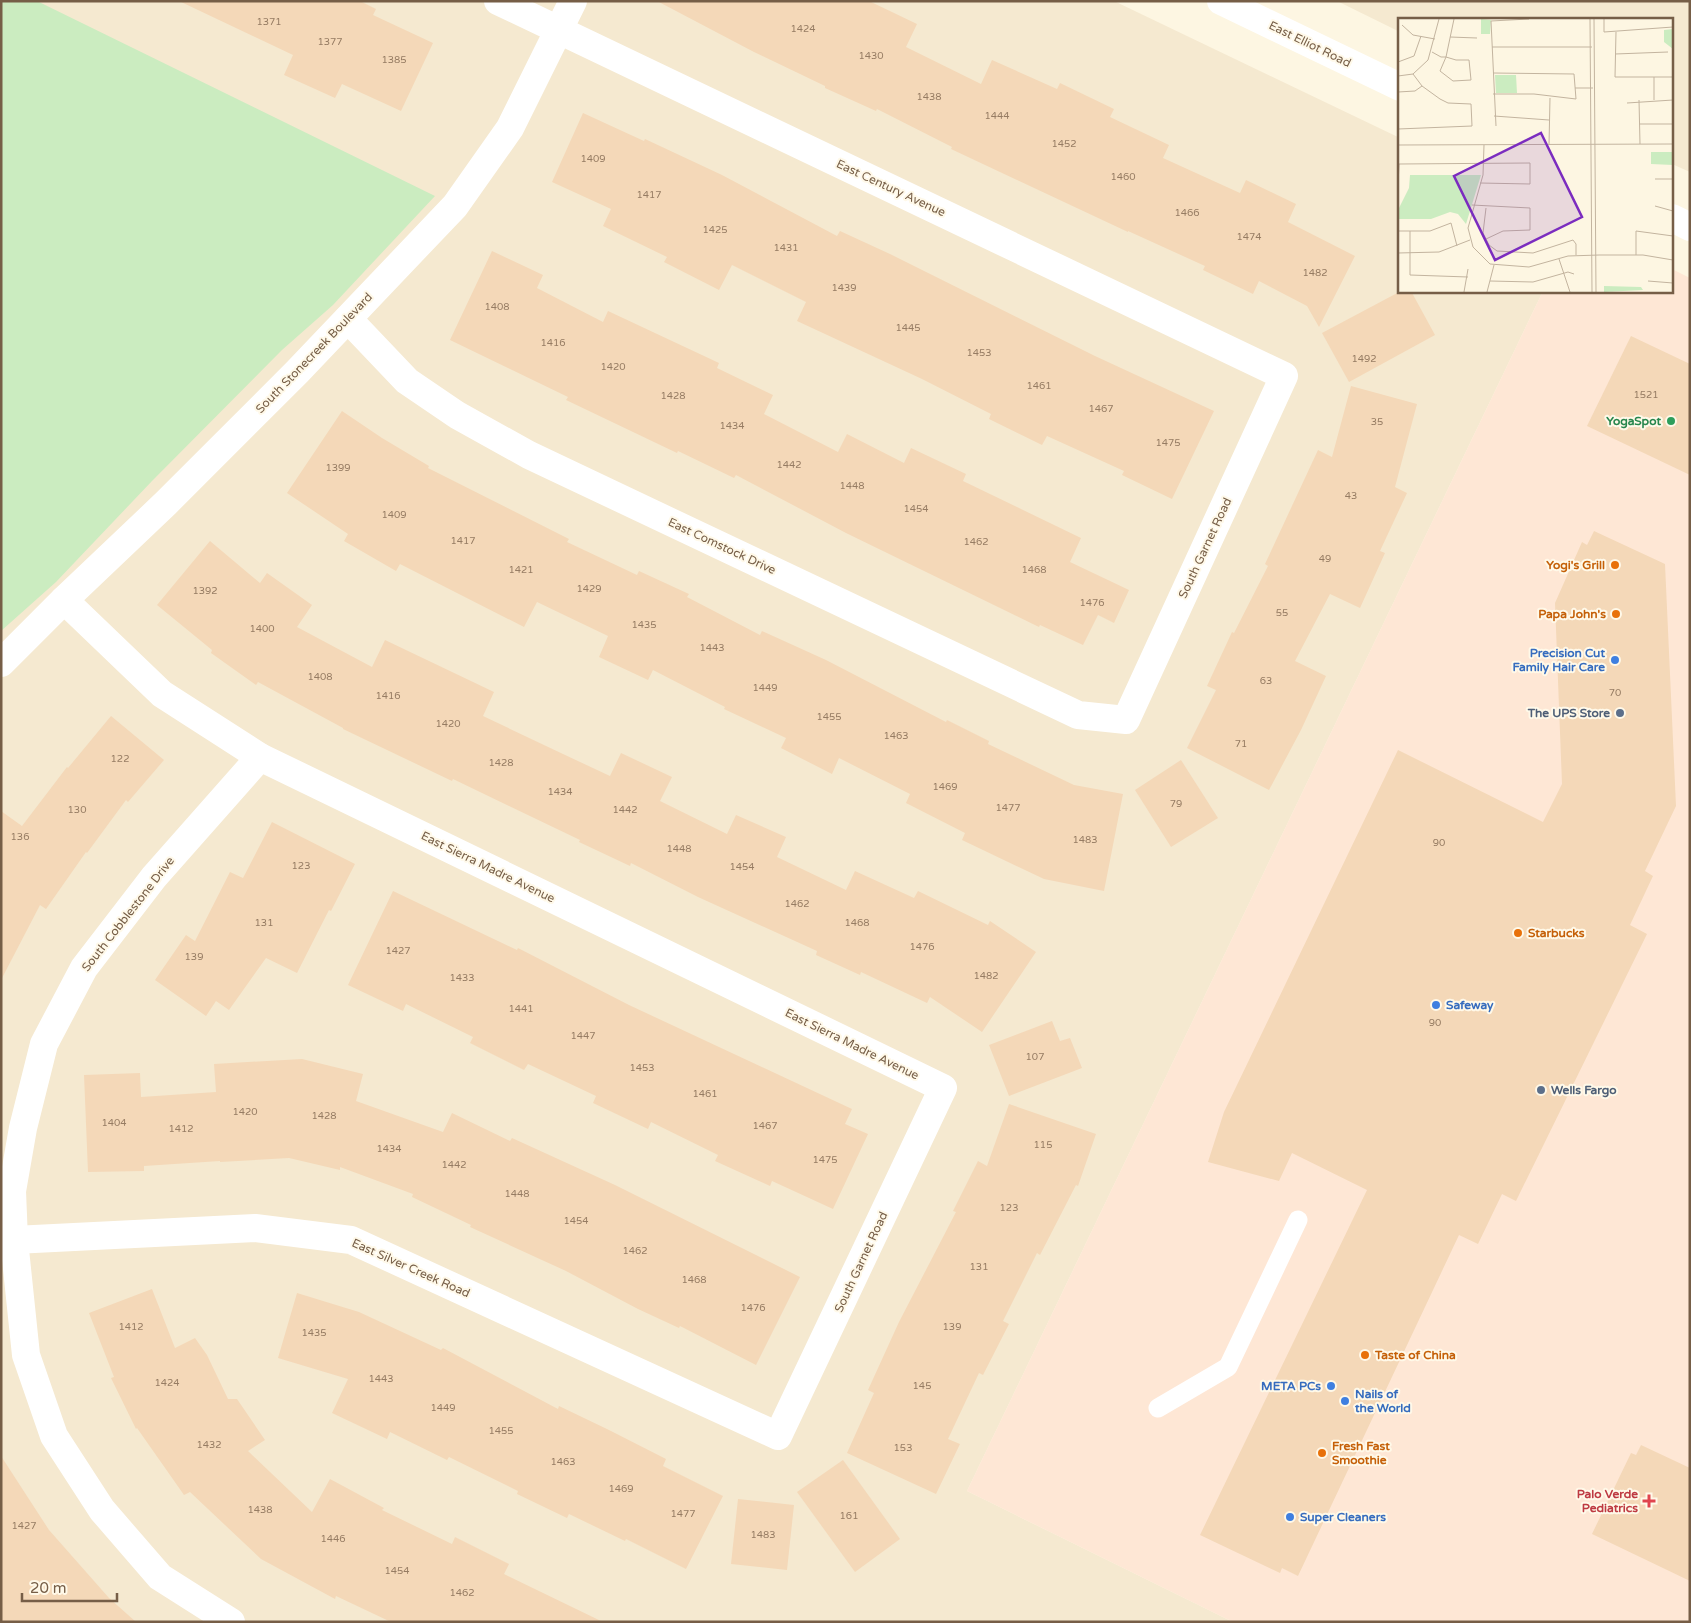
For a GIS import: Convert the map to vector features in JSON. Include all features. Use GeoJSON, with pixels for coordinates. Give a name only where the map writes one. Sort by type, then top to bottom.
{"type":"FeatureCollection","features":[{"type":"Feature","properties":{"kind":"street","name":"East Century Avenue"},"geometry":{"type":"LineString","coordinates":[[498,1],[1284,376]]}},
{"type":"Feature","properties":{"kind":"street","name":"South Stonecreek Boulevard"},"geometry":{"type":"LineString","coordinates":[[1,663],[166,503],[348,320],[455,206],[510,128],[573,1]]}},
{"type":"Feature","properties":{"kind":"street","name":"East Elliot Road"},"geometry":{"type":"LineString","coordinates":[[1221,1],[1398,86]]}},
{"type":"Feature","properties":{"kind":"street"},"geometry":{"type":"LineString","coordinates":[[1674,219],[1690,227]]}},
{"type":"Feature","properties":{"kind":"street","name":"East Comstock Drive"},"geometry":{"type":"LineString","coordinates":[[348,320],[407,381],[457,415],[529,455],[1078,715],[1126,720]]}},
{"type":"Feature","properties":{"kind":"street","name":"South Garnet Road"},"geometry":{"type":"LineString","coordinates":[[1126,720],[1284,376]]}},
{"type":"Feature","properties":{"kind":"street","name":"East Sierra Madre Avenue"},"geometry":{"type":"LineString","coordinates":[[64,600],[162,694],[260,757],[943,1088]]}},
{"type":"Feature","properties":{"kind":"street","name":"South Cobblestone Drive"},"geometry":{"type":"LineString","coordinates":[[231,1622],[160,1577],[102,1510],[54,1436],[26,1355],[14,1240],[12,1191],[23,1128],[44,1044],[84,968],[154,877],[260,757]]}},
{"type":"Feature","properties":{"kind":"street","name":"South Garnet Road"},"geometry":{"type":"LineString","coordinates":[[778,1436],[943,1088]]}},
{"type":"Feature","properties":{"kind":"street","name":"East Silver Creek Road"},"geometry":{"type":"LineString","coordinates":[[14,1240],[255,1228],[351,1240],[778,1436]]}},
{"type":"Feature","properties":{"kind":"lane"},"geometry":{"type":"LineString","coordinates":[[1158,1408],[1228,1367],[1298,1220]]}},
{"type":"Feature","properties":{"kind":"shaded area"},"geometry":{"type":"Polygon","coordinates":[[[1,1],[1114,1],[1398,137],[1398,292],[1543,292],[967,1491],[1233,1622],[1,1622],[1,1]]]}},
{"type":"Feature","properties":{"kind":"shaded area"},"geometry":{"type":"Polygon","coordinates":[[[1337,1],[1690,1],[1690,172],[1674,165],[1674,18],[1398,18],[1398,31],[1337,1]]]}},
{"type":"Feature","properties":{"kind":"shaded area"},"geometry":{"type":"Polygon","coordinates":[[[1674,270],[1690,278],[1690,1622],[1233,1622],[967,1491],[1543,292],[1674,292],[1674,270]]]}},
{"type":"Feature","properties":{"kind":"green space"},"geometry":{"type":"Polygon","coordinates":[[[1,1],[37,1],[435,196],[333,305],[282,350],[152,481],[56,582],[1,631],[1,1]]]}},
{"type":"Feature","properties":{"kind":"building"},"geometry":{"type":"Polygon","coordinates":[[[179,1],[360,1],[376,9],[373,15],[433,43],[401,111],[342,84],[335,98],[284,75],[293,55],[179,1]]]}},
{"type":"Feature","properties":{"kind":"building"},"geometry":{"type":"Polygon","coordinates":[[[657,1],[869,1],[917,24],[906,47],[981,84],[992,60],[1057,89],[1060,83],[1114,109],[1110,117],[1169,145],[1163,158],[1240,193],[1246,180],[1296,204],[1288,222],[1355,256],[1319,327],[1307,306],[1259,281],[1253,294],[1203,270],[1205,266],[951,149],[952,147],[877,109],[876,111],[825,88],[825,86],[754,52],[657,1]]]}},
{"type":"Feature","properties":{"kind":"building"},"geometry":{"type":"Polygon","coordinates":[[[583,113],[644,141],[645,139],[722,175],[837,236],[840,231],[890,254],[1095,356],[1214,411],[1172,499],[1122,475],[1124,471],[1047,436],[1042,445],[989,419],[991,414],[922,379],[797,321],[806,302],[732,265],[719,290],[664,262],[667,257],[603,226],[611,209],[552,182],[583,113]]]}},
{"type":"Feature","properties":{"kind":"building"},"geometry":{"type":"Polygon","coordinates":[[[492,251],[543,275],[537,288],[603,322],[608,311],[719,363],[717,368],[773,395],[764,414],[838,452],[847,434],[904,463],[911,448],[966,474],[963,481],[1081,538],[1070,562],[1129,590],[1114,623],[1098,615],[1083,645],[1040,625],[1039,627],[846,533],[736,475],[734,478],[678,451],[677,453],[566,400],[568,397],[450,340],[492,251]]]}},
{"type":"Feature","properties":{"kind":"building"},"geometry":{"type":"Polygon","coordinates":[[[1399,292],[1412,292],[1435,335],[1349,382],[1322,333],[1399,292]]]}},
{"type":"Feature","properties":{"kind":"building"},"geometry":{"type":"Polygon","coordinates":[[[1631,336],[1690,364],[1690,475],[1587,426],[1631,336]]]}},
{"type":"Feature","properties":{"kind":"building"},"geometry":{"type":"Polygon","coordinates":[[[1351,386],[1417,404],[1395,487],[1407,493],[1380,551],[1385,553],[1360,608],[1330,594],[1295,661],[1326,676],[1301,730],[1269,790],[1187,748],[1216,690],[1207,686],[1232,632],[1234,633],[1268,566],[1265,564],[1318,450],[1332,457],[1351,386]]]}},
{"type":"Feature","properties":{"kind":"building"},"geometry":{"type":"Polygon","coordinates":[[[342,411],[429,466],[428,468],[569,539],[567,542],[637,575],[639,571],[689,594],[687,597],[760,635],[762,631],[826,660],[946,722],[947,720],[989,741],[988,744],[1074,785],[1123,794],[1104,891],[1044,879],[962,840],[965,833],[906,803],[910,794],[839,758],[832,774],[781,748],[786,738],[724,709],[725,707],[653,670],[648,680],[599,657],[608,636],[537,602],[524,627],[400,564],[396,571],[344,541],[348,534],[287,493],[342,411]]]}},
{"type":"Feature","properties":{"kind":"building"},"geometry":{"type":"Polygon","coordinates":[[[1594,531],[1665,564],[1676,806],[1645,871],[1653,876],[1630,925],[1647,934],[1516,1201],[1502,1194],[1478,1244],[1459,1235],[1298,1576],[1282,1568],[1280,1573],[1200,1535],[1367,1190],[1292,1153],[1279,1181],[1208,1162],[1224,1112],[1398,750],[1543,822],[1562,784],[1555,603],[1582,542],[1587,545],[1594,531]]]}},
{"type":"Feature","properties":{"kind":"building"},"geometry":{"type":"Polygon","coordinates":[[[210,541],[260,583],[267,573],[312,605],[297,627],[372,667],[385,640],[494,692],[483,716],[610,776],[621,753],[672,777],[660,801],[727,834],[736,815],[786,837],[777,857],[846,890],[855,871],[914,898],[918,891],[988,925],[990,921],[1036,952],[982,1032],[930,997],[927,1003],[861,972],[860,975],[816,955],[817,951],[698,897],[631,863],[630,866],[453,779],[452,781],[343,729],[258,682],[256,685],[211,653],[212,650],[157,605],[210,541]]]}},
{"type":"Feature","properties":{"kind":"building"},"geometry":{"type":"Polygon","coordinates":[[[111,716],[164,760],[128,802],[126,800],[46,909],[40,905],[1,980],[1,811],[22,826],[67,767],[111,716]]]}},
{"type":"Feature","properties":{"kind":"building"},"geometry":{"type":"Polygon","coordinates":[[[1181,760],[1218,818],[1171,847],[1135,790],[1181,760]]]}},
{"type":"Feature","properties":{"kind":"building"},"geometry":{"type":"Polygon","coordinates":[[[272,822],[355,864],[297,973],[266,958],[229,1010],[216,1001],[206,1016],[155,980],[186,935],[195,941],[230,872],[243,878],[272,822]]]}},
{"type":"Feature","properties":{"kind":"building"},"geometry":{"type":"Polygon","coordinates":[[[393,891],[517,950],[518,948],[629,1005],[852,1109],[845,1124],[868,1134],[833,1209],[772,1181],[770,1186],[715,1161],[718,1155],[651,1122],[648,1129],[593,1103],[596,1096],[528,1064],[524,1070],[470,1043],[473,1037],[406,1004],[403,1011],[348,985],[393,891]]]}},
{"type":"Feature","properties":{"kind":"building"},"geometry":{"type":"Polygon","coordinates":[[[1052,1021],[1060,1041],[1070,1038],[1082,1068],[1009,1096],[989,1045],[1052,1021]]]}},
{"type":"Feature","properties":{"kind":"building"},"geometry":{"type":"Polygon","coordinates":[[[302,1059],[363,1074],[356,1101],[443,1132],[452,1113],[510,1141],[512,1138],[615,1185],[800,1277],[756,1365],[680,1326],[679,1328],[638,1309],[566,1271],[470,1227],[471,1225],[412,1197],[413,1194],[340,1167],[340,1170],[289,1158],[144,1166],[144,1171],[88,1172],[84,1075],[140,1073],[141,1097],[216,1092],[214,1064],[302,1059]]]}},
{"type":"Feature","properties":{"kind":"building"},"geometry":{"type":"Polygon","coordinates":[[[1009,1104],[1096,1134],[1078,1186],[1076,1185],[1040,1255],[1037,1253],[1003,1321],[1009,1324],[983,1375],[979,1373],[948,1439],[960,1444],[936,1494],[847,1453],[874,1393],[868,1390],[899,1322],[956,1212],[953,1211],[978,1161],[987,1166],[1009,1104]]]}},
{"type":"Feature","properties":{"kind":"building"},"geometry":{"type":"Polygon","coordinates":[[[152,1289],[175,1348],[195,1338],[207,1355],[228,1399],[237,1399],[265,1440],[248,1451],[312,1512],[330,1479],[384,1508],[382,1510],[452,1544],[455,1537],[509,1564],[504,1574],[603,1622],[391,1622],[336,1596],[335,1599],[261,1559],[190,1492],[184,1495],[136,1429],[111,1378],[114,1377],[89,1313],[152,1289]]]}},
{"type":"Feature","properties":{"kind":"building"},"geometry":{"type":"Polygon","coordinates":[[[297,1293],[359,1312],[441,1350],[443,1348],[558,1409],[559,1406],[666,1459],[663,1466],[723,1496],[686,1569],[626,1539],[625,1541],[569,1514],[567,1518],[517,1494],[518,1491],[449,1457],[447,1460],[390,1432],[387,1439],[332,1413],[348,1379],[278,1358],[297,1293]]]}},
{"type":"Feature","properties":{"kind":"building","name":"Palo Verde Pediatrics"},"geometry":{"type":"Polygon","coordinates":[[[1641,1445],[1690,1468],[1690,1581],[1592,1534],[1631,1453],[1636,1455],[1641,1445]]]}},
{"type":"Feature","properties":{"kind":"building"},"geometry":{"type":"Polygon","coordinates":[[[1,1456],[49,1530],[109,1598],[136,1622],[1,1622],[1,1456]]]}},
{"type":"Feature","properties":{"kind":"building"},"geometry":{"type":"Polygon","coordinates":[[[843,1460],[900,1539],[855,1572],[797,1492],[843,1460]]]}},
{"type":"Feature","properties":{"kind":"building"},"geometry":{"type":"Polygon","coordinates":[[[738,1499],[794,1505],[787,1570],[731,1564],[738,1499]]]}},
{"type":"Feature","properties":{"kind":"place","name":"YogaSpot"},"geometry":{"type":"Point","coordinates":[1671,421]}},
{"type":"Feature","properties":{"kind":"place","name":"Yogi's Grill"},"geometry":{"type":"Point","coordinates":[1615,565]}},
{"type":"Feature","properties":{"kind":"place","name":"Papa John's"},"geometry":{"type":"Point","coordinates":[1616,614]}},
{"type":"Feature","properties":{"kind":"place","name":"Precision Cut Family Hair Care"},"geometry":{"type":"Point","coordinates":[1615,660]}},
{"type":"Feature","properties":{"kind":"place","name":"The UPS Store"},"geometry":{"type":"Point","coordinates":[1620,713]}},
{"type":"Feature","properties":{"kind":"place","name":"Starbucks"},"geometry":{"type":"Point","coordinates":[1518,933]}},
{"type":"Feature","properties":{"kind":"place","name":"Safeway"},"geometry":{"type":"Point","coordinates":[1436,1005]}},
{"type":"Feature","properties":{"kind":"place","name":"Wells Fargo"},"geometry":{"type":"Point","coordinates":[1541,1090]}},
{"type":"Feature","properties":{"kind":"place","name":"Taste of China"},"geometry":{"type":"Point","coordinates":[1365,1355]}},
{"type":"Feature","properties":{"kind":"place","name":"META PCs"},"geometry":{"type":"Point","coordinates":[1331,1386]}},
{"type":"Feature","properties":{"kind":"place","name":"Nails of the World"},"geometry":{"type":"Point","coordinates":[1345,1401]}},
{"type":"Feature","properties":{"kind":"place","name":"Fresh Fast Smoothie"},"geometry":{"type":"Point","coordinates":[1322,1453]}},
{"type":"Feature","properties":{"kind":"place","name":"Palo Verde Pediatrics"},"geometry":{"type":"Point","coordinates":[1649,1501]}},
{"type":"Feature","properties":{"kind":"place","name":"Super Cleaners"},"geometry":{"type":"Point","coordinates":[1290,1517]}}]}
